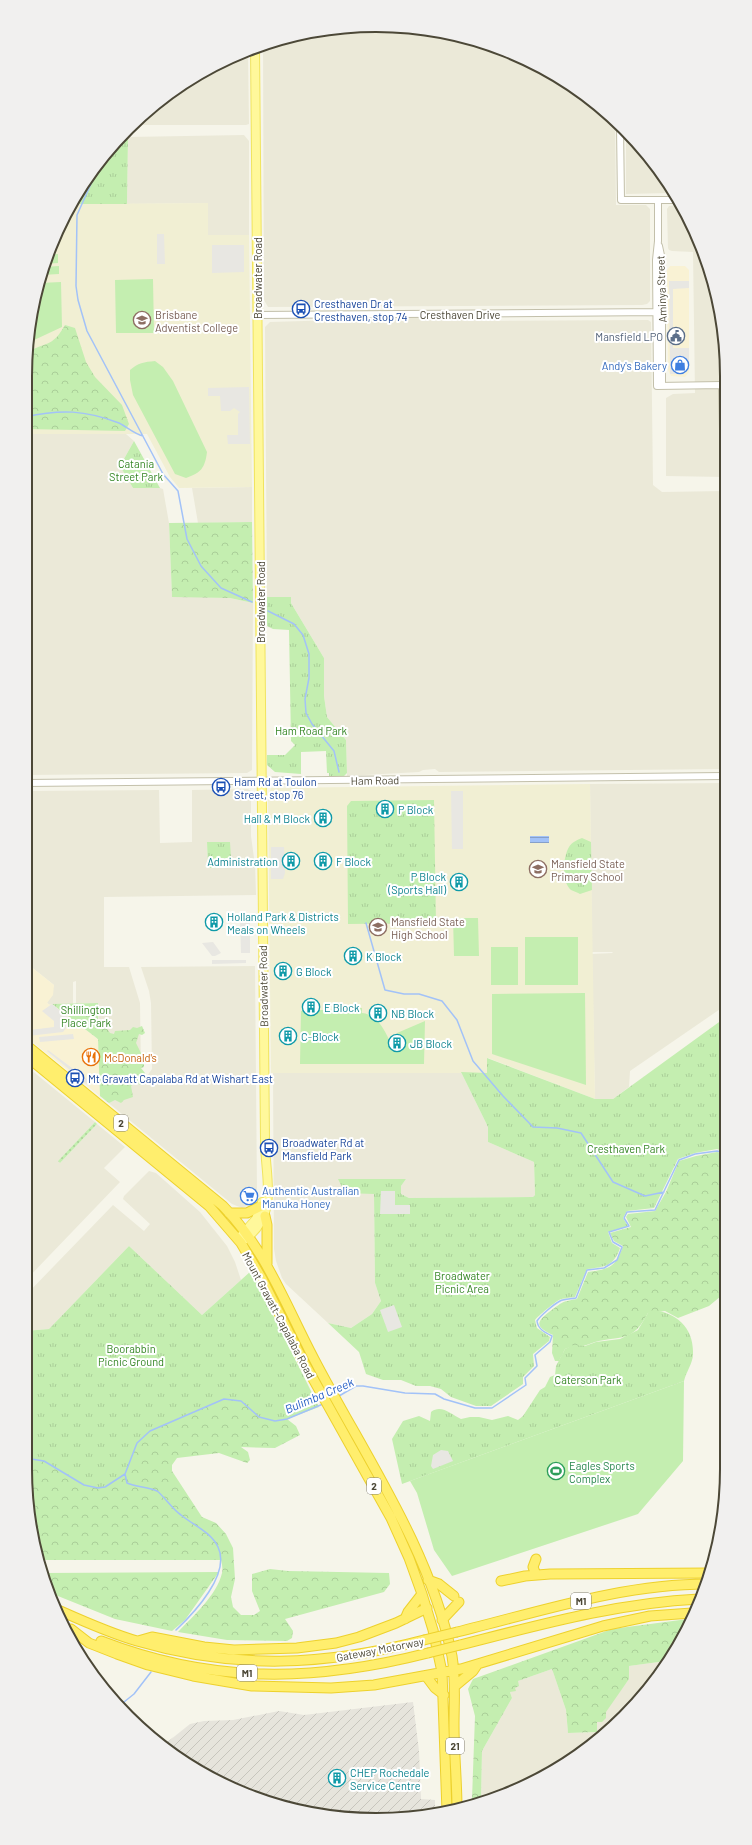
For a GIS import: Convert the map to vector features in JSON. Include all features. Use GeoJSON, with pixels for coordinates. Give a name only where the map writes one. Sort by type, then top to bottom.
{"type":"FeatureCollection","features":[{"type":"Feature","properties":{"kind":"highway","name":"Mount Gravatt-Capalaba Road"},"geometry":{"type":"LineString","coordinates":[[32,1050],[229,1213],[248,1234],[267,1264],[328,1384],[389,1495],[428,1580],[442,1620],[454,1670],[457,1803]]}},
{"type":"Feature","properties":{"kind":"highway","name":"Mount Gravatt-Capalaba Road"},"geometry":{"type":"LineString","coordinates":[[32,1061],[200,1198],[224,1222],[239,1241],[262,1279],[318,1389],[391,1518],[405,1549],[422,1594],[442,1672],[444,1695],[446,1805]]}},
{"type":"Feature","properties":{"kind":"highway"},"geometry":{"type":"LineString","coordinates":[[229,1213],[247,1212],[261,1206]]}},
{"type":"Feature","properties":{"kind":"highway"},"geometry":{"type":"LineString","coordinates":[[265,1216],[267,1225],[267,1264]]}},
{"type":"Feature","properties":{"kind":"highway"},"geometry":{"type":"LineString","coordinates":[[536,1558],[533,1567],[536,1574]]}},
{"type":"Feature","properties":{"kind":"highway"},"geometry":{"type":"LineString","coordinates":[[501,1581],[536,1574],[704,1573]]}},
{"type":"Feature","properties":{"kind":"highway"},"geometry":{"type":"LineString","coordinates":[[428,1580],[440,1584],[456,1599],[442,1620]]}},
{"type":"Feature","properties":{"kind":"highway","name":"Gateway Motorway"},"geometry":{"type":"LineString","coordinates":[[63,1612],[103,1630],[176,1651],[212,1657],[281,1662],[356,1656],[606,1596],[656,1588],[700,1585]]}},
{"type":"Feature","properties":{"kind":"highway"},"geometry":{"type":"LineString","coordinates":[[405,1619],[408,1612],[422,1594]]}},
{"type":"Feature","properties":{"kind":"highway","name":"Gateway Motorway"},"geometry":{"type":"LineString","coordinates":[[71,1629],[111,1645],[154,1658],[200,1668],[244,1673],[289,1675],[336,1672],[382,1664],[601,1611],[650,1603],[695,1599]]}},
{"type":"Feature","properties":{"kind":"highway"},"geometry":{"type":"LineString","coordinates":[[137,1641],[152,1637],[193,1645],[234,1650],[297,1648],[329,1644],[359,1637],[405,1619],[426,1608]]}},
{"type":"Feature","properties":{"kind":"highway"},"geometry":{"type":"LineString","coordinates":[[72,1631],[89,1643],[130,1659],[172,1672],[227,1683],[276,1688],[331,1688],[374,1685],[426,1676],[477,1665],[603,1626],[650,1616],[689,1612]]}},
{"type":"Feature","properties":{"kind":"highway"},"geometry":{"type":"LineString","coordinates":[[455,1686],[473,1671],[477,1665]]}},
{"type":"Feature","properties":{"kind":"highway"},"geometry":{"type":"LineString","coordinates":[[426,1676],[435,1688],[444,1695]]}},
{"type":"Feature","properties":{"kind":"main road","name":"Broadwater Road"},"geometry":{"type":"LineString","coordinates":[[239,1241],[259,1228],[265,1216],[268,1196],[267,1166],[265,1156],[255,54]]}},
{"type":"Feature","properties":{"kind":"main road","name":"Broadwater Road"},"geometry":{"type":"LineString","coordinates":[[248,1234],[261,1206],[263,1192],[263,1165],[265,1156]]}},
{"type":"Feature","properties":{"kind":"street"},"geometry":{"type":"LineString","coordinates":[[620,134],[621,200],[671,200]]}},
{"type":"Feature","properties":{"kind":"street","name":"Aminya Street"},"geometry":{"type":"LineString","coordinates":[[658,200],[658,241],[662,260],[659,312],[659,386],[720,385]]}},
{"type":"Feature","properties":{"kind":"street","name":"Cresthaven Drive"},"geometry":{"type":"LineString","coordinates":[[257,315],[659,312]]}},
{"type":"Feature","properties":{"kind":"street","name":"Ham Road"},"geometry":{"type":"LineString","coordinates":[[32,783],[261,782],[720,776]]}},
{"type":"Feature","properties":{"kind":"shaded area"},"geometry":{"type":"Polygon","coordinates":[[[376,32],[421,35],[487,50],[528,67],[567,90],[603,117],[615,129],[616,205],[646,205],[650,209],[650,301],[647,304],[268,307],[264,300],[263,51],[287,44],[331,35],[354,33],[376,32]]]}},
{"type":"Feature","properties":{"kind":"shaded area"},"geometry":{"type":"Polygon","coordinates":[[[248,56],[249,124],[141,125],[149,117],[185,90],[224,67],[248,56]]]}},
{"type":"Feature","properties":{"kind":"shaded area"},"geometry":{"type":"Polygon","coordinates":[[[244,135],[249,141],[249,235],[208,235],[208,203],[127,204],[129,137],[244,135]]]}},
{"type":"Feature","properties":{"kind":"shaded area"},"geometry":{"type":"Polygon","coordinates":[[[626,140],[649,167],[667,193],[626,194],[626,140]]]}},
{"type":"Feature","properties":{"kind":"shaded area","name":"Brisbane Adventist College"},"geometry":{"type":"Polygon","coordinates":[[[208,203],[208,235],[249,235],[252,487],[179,488],[170,477],[147,434],[32,434],[33,354],[39,309],[50,265],[67,224],[78,204],[208,203]]]}},
{"type":"Feature","properties":{"kind":"shaded area"},"geometry":{"type":"Polygon","coordinates":[[[675,205],[694,244],[702,265],[713,309],[717,331],[720,376],[720,477],[666,476],[666,398],[673,394],[695,393],[693,252],[669,250],[667,209],[669,206],[675,205]]]}},
{"type":"Feature","properties":{"kind":"shaded area"},"geometry":{"type":"Polygon","coordinates":[[[157,234],[164,234],[165,264],[157,264],[157,234]]]}},
{"type":"Feature","properties":{"kind":"shaded area"},"geometry":{"type":"Polygon","coordinates":[[[212,245],[244,245],[244,272],[212,273],[212,245]]]}},
{"type":"Feature","properties":{"kind":"shaded area"},"geometry":{"type":"Polygon","coordinates":[[[670,266],[685,266],[689,270],[689,372],[685,377],[671,376],[668,370],[667,270],[670,266]]]}},
{"type":"Feature","properties":{"kind":"shaded area"},"geometry":{"type":"Polygon","coordinates":[[[669,281],[689,281],[689,288],[673,289],[673,348],[689,348],[689,361],[675,362],[676,374],[670,374],[669,281]]]}},
{"type":"Feature","properties":{"kind":"shaded area"},"geometry":{"type":"Polygon","coordinates":[[[464,318],[481,321],[648,320],[651,322],[653,485],[662,492],[720,491],[720,769],[439,772],[435,769],[423,770],[419,772],[347,776],[346,740],[327,717],[324,696],[324,658],[291,603],[291,597],[267,597],[265,327],[270,322],[464,318]]]}},
{"type":"Feature","properties":{"kind":"shaded area"},"geometry":{"type":"Polygon","coordinates":[[[249,387],[250,444],[228,444],[227,435],[238,435],[238,414],[240,412],[234,408],[230,411],[221,411],[220,396],[208,396],[208,388],[249,387]]]}},
{"type":"Feature","properties":{"kind":"shaded area"},"geometry":{"type":"Polygon","coordinates":[[[32,434],[126,434],[134,441],[120,466],[133,488],[163,489],[169,523],[172,596],[230,598],[253,603],[252,770],[247,773],[32,775],[32,434]]]}},
{"type":"Feature","properties":{"kind":"shaded area"},"geometry":{"type":"Polygon","coordinates":[[[252,487],[252,522],[198,523],[192,488],[252,487]]]}},
{"type":"Feature","properties":{"kind":"shaded area"},"geometry":{"type":"Polygon","coordinates":[[[720,783],[720,1009],[630,1071],[629,1087],[613,1099],[595,1099],[592,954],[613,953],[592,952],[590,784],[720,783]]]}},
{"type":"Feature","properties":{"kind":"shaded area","name":"Mansfield State High School"},"geometry":{"type":"Polygon","coordinates":[[[590,784],[595,1099],[488,1058],[487,1073],[271,1073],[268,797],[271,788],[590,784]]]}},
{"type":"Feature","properties":{"kind":"shaded area"},"geometry":{"type":"Polygon","coordinates":[[[248,789],[251,791],[251,836],[254,858],[231,858],[207,842],[208,868],[230,868],[230,862],[255,862],[256,895],[104,897],[104,967],[129,967],[140,1003],[141,1072],[145,1079],[152,1069],[151,1003],[149,991],[141,967],[255,966],[257,1197],[252,1204],[242,1208],[232,1204],[100,1096],[98,1003],[76,1003],[76,981],[73,982],[73,1004],[50,1005],[47,1003],[54,985],[32,968],[32,791],[159,790],[160,843],[192,842],[192,790],[248,789]]]}},
{"type":"Feature","properties":{"kind":"shaded area"},"geometry":{"type":"Polygon","coordinates":[[[451,791],[463,791],[463,849],[452,849],[451,791]]]}},
{"type":"Feature","properties":{"kind":"shaded area"},"geometry":{"type":"Polygon","coordinates":[[[271,847],[284,847],[285,873],[283,879],[271,879],[271,847]]]}},
{"type":"Feature","properties":{"kind":"shaded area"},"geometry":{"type":"Polygon","coordinates":[[[240,917],[250,917],[250,953],[241,953],[240,917]]]}},
{"type":"Feature","properties":{"kind":"shaded area"},"geometry":{"type":"Polygon","coordinates":[[[213,942],[221,953],[215,956],[212,956],[202,943],[213,942]]]}},
{"type":"Feature","properties":{"kind":"shaded area"},"geometry":{"type":"Polygon","coordinates":[[[212,960],[246,960],[246,963],[212,964],[212,960]]]}},
{"type":"Feature","properties":{"kind":"shaded area"},"geometry":{"type":"Polygon","coordinates":[[[32,968],[54,985],[53,995],[47,1003],[50,1005],[52,1004],[98,1039],[100,1096],[32,1042],[32,968]]]}},
{"type":"Feature","properties":{"kind":"shaded area"},"geometry":{"type":"Polygon","coordinates":[[[52,1004],[72,1020],[63,1032],[32,1036],[32,1030],[54,1027],[54,1021],[42,1011],[52,1004]]]}},
{"type":"Feature","properties":{"kind":"shaded area"},"geometry":{"type":"Polygon","coordinates":[[[73,1034],[74,1039],[40,1042],[39,1037],[73,1034]]]}},
{"type":"Feature","properties":{"kind":"shaded area"},"geometry":{"type":"Polygon","coordinates":[[[48,1050],[88,1080],[88,1085],[47,1051],[48,1050]]]}},
{"type":"Feature","properties":{"kind":"shaded area"},"geometry":{"type":"Polygon","coordinates":[[[32,1071],[95,1122],[58,1161],[60,1163],[97,1124],[125,1147],[104,1168],[120,1182],[32,1274],[32,1071]]]}},
{"type":"Feature","properties":{"kind":"shaded area"},"geometry":{"type":"Polygon","coordinates":[[[461,1072],[488,1127],[488,1142],[534,1162],[535,1195],[533,1197],[409,1198],[401,1194],[401,1186],[406,1179],[345,1193],[374,1193],[375,1283],[381,1301],[372,1314],[351,1328],[328,1323],[286,1284],[282,1278],[276,1261],[274,1249],[273,1073],[461,1072]]]}},
{"type":"Feature","properties":{"kind":"shaded area"},"geometry":{"type":"Polygon","coordinates":[[[149,1171],[156,1173],[200,1212],[227,1246],[235,1262],[241,1280],[202,1315],[129,1246],[49,1329],[32,1330],[32,1289],[113,1205],[144,1231],[150,1224],[123,1199],[124,1196],[149,1171]]]}},
{"type":"Feature","properties":{"kind":"shaded area"},"geometry":{"type":"Polygon","coordinates":[[[381,1191],[395,1191],[395,1205],[410,1205],[410,1214],[380,1214],[381,1191]]]}},
{"type":"Feature","properties":{"kind":"shaded area"},"geometry":{"type":"Polygon","coordinates":[[[394,1305],[402,1327],[388,1332],[380,1310],[394,1305]]]}},
{"type":"Feature","properties":{"kind":"shaded area"},"geometry":{"type":"Polygon","coordinates":[[[441,1450],[448,1451],[453,1461],[433,1469],[431,1466],[433,1455],[441,1450]]]}},
{"type":"Feature","properties":{"kind":"shaded area"},"geometry":{"type":"Polygon","coordinates":[[[661,1662],[635,1696],[603,1728],[585,1742],[548,1767],[528,1778],[481,1797],[482,1751],[512,1698],[510,1692],[518,1681],[552,1669],[566,1710],[568,1733],[597,1732],[597,1722],[629,1679],[629,1666],[661,1662]]]}},
{"type":"Feature","properties":{"kind":"shaded area"},"geometry":{"type":"Polygon","coordinates":[[[413,1702],[419,1751],[421,1799],[435,1800],[435,1807],[421,1810],[376,1813],[331,1810],[287,1801],[265,1795],[224,1778],[204,1767],[167,1742],[190,1724],[204,1721],[233,1720],[279,1711],[304,1715],[413,1702]]]}},
{"type":"Feature","properties":{"kind":"green space"},"geometry":{"type":"Polygon","coordinates":[[[128,138],[127,204],[78,204],[103,167],[128,138]]]}},
{"type":"Feature","properties":{"kind":"green space"},"geometry":{"type":"Polygon","coordinates":[[[54,254],[58,254],[58,263],[51,264],[54,254]]]}},
{"type":"Feature","properties":{"kind":"green space"},"geometry":{"type":"Polygon","coordinates":[[[59,266],[59,274],[47,275],[50,267],[59,266]]]}},
{"type":"Feature","properties":{"kind":"green space"},"geometry":{"type":"Polygon","coordinates":[[[153,279],[154,333],[116,333],[115,280],[153,279]]]}},
{"type":"Feature","properties":{"kind":"green space"},"geometry":{"type":"Polygon","coordinates":[[[61,282],[62,327],[34,340],[39,309],[45,283],[61,282]]]}},
{"type":"Feature","properties":{"kind":"green space"},"geometry":{"type":"Polygon","coordinates":[[[65,325],[75,328],[86,362],[95,377],[122,405],[129,424],[125,431],[32,429],[33,349],[50,342],[61,332],[65,325]]]}},
{"type":"Feature","properties":{"kind":"green space"},"geometry":{"type":"Polygon","coordinates":[[[155,361],[163,367],[173,381],[207,452],[205,462],[199,472],[186,478],[175,474],[133,395],[130,370],[141,363],[155,361]]]}},
{"type":"Feature","properties":{"kind":"green space","name":"Catania Street Park"},"geometry":{"type":"Polygon","coordinates":[[[134,441],[160,488],[133,488],[120,466],[134,441]]]}},
{"type":"Feature","properties":{"kind":"green space"},"geometry":{"type":"Polygon","coordinates":[[[252,522],[253,603],[230,598],[172,597],[169,523],[252,522]]]}},
{"type":"Feature","properties":{"kind":"green space","name":"Ham Road Park"},"geometry":{"type":"Polygon","coordinates":[[[267,597],[291,597],[291,603],[324,658],[324,696],[327,717],[346,740],[347,773],[344,776],[329,776],[329,773],[327,773],[326,751],[301,752],[301,774],[275,772],[267,765],[267,755],[285,755],[295,745],[291,741],[289,630],[273,629],[267,626],[267,597]]]}},
{"type":"Feature","properties":{"kind":"green space"},"geometry":{"type":"Polygon","coordinates":[[[434,800],[436,923],[348,924],[347,806],[351,801],[434,800]]]}},
{"type":"Feature","properties":{"kind":"green space"},"geometry":{"type":"Polygon","coordinates":[[[582,838],[591,842],[592,890],[580,894],[571,890],[568,886],[564,875],[564,863],[569,847],[573,842],[582,838]]]}},
{"type":"Feature","properties":{"kind":"green space"},"geometry":{"type":"Polygon","coordinates":[[[207,842],[230,842],[231,858],[254,858],[255,862],[230,862],[230,868],[208,868],[207,842]]]}},
{"type":"Feature","properties":{"kind":"green space"},"geometry":{"type":"Polygon","coordinates":[[[428,853],[431,853],[432,898],[429,898],[428,853]]]}},
{"type":"Feature","properties":{"kind":"green space"},"geometry":{"type":"Polygon","coordinates":[[[453,918],[478,918],[479,956],[454,956],[453,918]]]}},
{"type":"Feature","properties":{"kind":"green space"},"geometry":{"type":"Polygon","coordinates":[[[525,937],[578,937],[578,985],[525,985],[525,937]]]}},
{"type":"Feature","properties":{"kind":"green space"},"geometry":{"type":"Polygon","coordinates":[[[491,947],[518,947],[518,985],[491,985],[491,947]]]}},
{"type":"Feature","properties":{"kind":"green space"},"geometry":{"type":"Polygon","coordinates":[[[585,993],[586,1085],[492,1054],[492,994],[585,993]]]}},
{"type":"Feature","properties":{"kind":"green space","name":"Shillington Place Park"},"geometry":{"type":"Polygon","coordinates":[[[98,1003],[98,1039],[52,1004],[98,1003]]]}},
{"type":"Feature","properties":{"kind":"green space"},"geometry":{"type":"Polygon","coordinates":[[[362,1008],[362,1013],[369,1015],[379,1022],[395,1052],[404,1049],[397,1033],[425,1021],[424,1064],[300,1064],[301,1011],[362,1008]]]}},
{"type":"Feature","properties":{"kind":"green space","name":"Broadwater Picnic Area"},"geometry":{"type":"Polygon","coordinates":[[[720,1021],[720,1150],[717,1149],[695,1153],[678,1159],[654,1208],[627,1211],[623,1218],[628,1226],[608,1232],[612,1243],[620,1248],[615,1259],[604,1266],[587,1269],[575,1297],[559,1300],[539,1315],[535,1320],[537,1328],[550,1337],[549,1341],[533,1354],[534,1366],[523,1377],[523,1384],[491,1406],[476,1406],[451,1397],[441,1389],[430,1386],[416,1386],[401,1380],[383,1380],[366,1374],[359,1352],[328,1323],[351,1328],[372,1314],[381,1301],[375,1283],[374,1194],[345,1193],[338,1179],[406,1179],[401,1186],[401,1194],[409,1198],[533,1197],[535,1195],[534,1162],[488,1142],[488,1127],[461,1072],[487,1073],[487,1058],[595,1099],[613,1099],[720,1021]]]}},
{"type":"Feature","properties":{"kind":"green space"},"geometry":{"type":"Polygon","coordinates":[[[97,1024],[102,1028],[105,1026],[110,1033],[114,1034],[115,1031],[130,1030],[133,1027],[137,1028],[142,1026],[145,1033],[142,1035],[139,1034],[136,1043],[141,1053],[144,1052],[144,1067],[141,1068],[145,1073],[146,1082],[140,1085],[137,1082],[131,1086],[133,1097],[124,1100],[121,1103],[115,1100],[109,1103],[100,1096],[98,1039],[96,1036],[97,1024]]]}},
{"type":"Feature","properties":{"kind":"green space"},"geometry":{"type":"Polygon","coordinates":[[[95,1122],[97,1124],[60,1163],[58,1161],[95,1122]]]}},
{"type":"Feature","properties":{"kind":"green space"},"geometry":{"type":"Polygon","coordinates":[[[720,1153],[720,1297],[709,1306],[678,1318],[665,1311],[648,1313],[642,1323],[632,1334],[583,1346],[567,1348],[559,1361],[555,1361],[552,1353],[553,1335],[543,1330],[539,1325],[541,1319],[562,1303],[577,1299],[588,1272],[602,1270],[615,1263],[623,1246],[614,1241],[610,1233],[631,1227],[626,1217],[628,1214],[655,1211],[666,1192],[679,1161],[696,1156],[720,1153]]]}},
{"type":"Feature","properties":{"kind":"green space","name":"Boorabbin Picnic Ground"},"geometry":{"type":"Polygon","coordinates":[[[129,1246],[202,1315],[251,1271],[319,1407],[287,1419],[275,1421],[259,1417],[241,1401],[224,1399],[150,1431],[137,1443],[125,1474],[105,1487],[98,1488],[84,1485],[44,1461],[32,1459],[32,1330],[49,1329],[129,1246]]]}},
{"type":"Feature","properties":{"kind":"green space","name":"Caterson Park"},"geometry":{"type":"Polygon","coordinates":[[[653,1310],[670,1314],[676,1318],[687,1329],[691,1337],[693,1357],[684,1381],[402,1484],[392,1439],[403,1421],[419,1416],[430,1421],[431,1412],[438,1409],[442,1409],[461,1419],[479,1417],[492,1420],[508,1416],[518,1420],[523,1416],[540,1390],[545,1387],[550,1377],[555,1375],[556,1366],[565,1349],[573,1345],[585,1346],[596,1342],[620,1339],[638,1330],[648,1313],[653,1310]]]}},
{"type":"Feature","properties":{"kind":"green space","name":"Eagles Sports Complex"},"geometry":{"type":"Polygon","coordinates":[[[684,1381],[683,1461],[638,1514],[452,1576],[434,1550],[417,1493],[410,1481],[684,1381]]]}},
{"type":"Feature","properties":{"kind":"green space"},"geometry":{"type":"Polygon","coordinates":[[[224,1399],[241,1401],[259,1417],[275,1421],[287,1419],[296,1426],[300,1435],[275,1448],[241,1447],[248,1452],[250,1460],[247,1463],[219,1453],[177,1458],[172,1465],[172,1471],[202,1517],[216,1523],[226,1534],[233,1548],[235,1579],[231,1597],[233,1607],[241,1615],[254,1615],[260,1611],[252,1591],[252,1574],[270,1569],[288,1571],[389,1573],[390,1584],[384,1592],[285,1619],[293,1631],[292,1638],[287,1641],[227,1640],[178,1632],[204,1605],[215,1589],[222,1573],[221,1560],[45,1560],[35,1514],[32,1459],[44,1461],[84,1485],[125,1474],[137,1443],[150,1431],[224,1399]]]}},
{"type":"Feature","properties":{"kind":"green space"},"geometry":{"type":"Polygon","coordinates":[[[219,1572],[185,1620],[172,1631],[115,1619],[56,1595],[48,1573],[219,1572]]]}},
{"type":"Feature","properties":{"kind":"green space"},"geometry":{"type":"Polygon","coordinates":[[[686,1619],[661,1662],[629,1666],[629,1679],[606,1712],[606,1718],[602,1722],[597,1722],[597,1732],[568,1733],[566,1710],[552,1669],[518,1681],[519,1686],[515,1688],[516,1691],[510,1692],[512,1698],[482,1751],[481,1797],[472,1799],[475,1716],[468,1689],[473,1679],[612,1629],[686,1619]]]}},
{"type":"Feature","properties":{"kind":"water"},"geometry":{"type":"Polygon","coordinates":[[[530,836],[549,836],[549,843],[530,843],[530,836]]]}},
{"type":"Feature","properties":{"kind":"waterway"},"geometry":{"type":"LineString","coordinates":[[91,183],[77,215],[76,286],[78,300],[87,331],[163,474],[178,491],[187,539],[201,566],[221,588],[252,602]]}},
{"type":"Feature","properties":{"kind":"waterway"},"geometry":{"type":"LineString","coordinates":[[32,415],[62,412],[95,415],[119,423],[143,436]]}},
{"type":"Feature","properties":{"kind":"waterway"},"geometry":{"type":"LineString","coordinates":[[268,611],[294,624],[303,635],[309,654],[309,678],[305,699],[306,713],[312,724],[334,751],[339,772]]}},
{"type":"Feature","properties":{"kind":"waterway"},"geometry":{"type":"LineString","coordinates":[[366,923],[385,990],[404,994],[419,994],[442,1001],[457,1020],[473,1061],[503,1096],[533,1127],[557,1128],[581,1133],[613,1182],[645,1196],[664,1192]]}},
{"type":"Feature","properties":{"kind":"waterway","name":"Bulimba Creek"},"geometry":{"type":"LineString","coordinates":[[339,1396],[356,1386],[363,1386],[405,1393],[435,1394],[444,1399],[475,1408],[492,1408],[526,1385],[525,1378],[537,1366],[535,1355],[550,1342],[552,1336],[544,1332],[540,1328],[537,1321],[544,1313],[560,1301],[576,1298],[587,1270],[604,1268],[617,1260],[622,1247],[613,1242],[609,1232],[629,1226],[624,1218],[627,1212],[655,1210],[679,1160],[695,1154],[720,1152]]}},
{"type":"Feature","properties":{"kind":"waterway","name":"Bulimba Creek"},"geometry":{"type":"LineString","coordinates":[[32,1459],[44,1461],[84,1485],[98,1488],[105,1487],[125,1474],[137,1443],[150,1431],[224,1399],[241,1401],[259,1417],[275,1421],[287,1419],[323,1404]]}},
{"type":"Feature","properties":{"kind":"waterway"},"geometry":{"type":"LineString","coordinates":[[125,1474],[127,1483],[157,1491],[178,1513],[211,1537],[218,1547],[221,1558],[215,1581],[201,1603],[176,1630]]}},
{"type":"Feature","properties":{"kind":"waterway"},"geometry":{"type":"LineString","coordinates":[[124,1703],[134,1694],[151,1672]]}},
{"type":"Feature","properties":{"kind":"place","name":"Cresthaven Dr at Cresthaven, stop 74"},"geometry":{"type":"Point","coordinates":[301,309]}},
{"type":"Feature","properties":{"kind":"place","name":"Brisbane Adventist College"},"geometry":{"type":"Point","coordinates":[142,320]}},
{"type":"Feature","properties":{"kind":"place","name":"Mansfield LPO"},"geometry":{"type":"Point","coordinates":[676,336]}},
{"type":"Feature","properties":{"kind":"place","name":"Andy's Bakery"},"geometry":{"type":"Point","coordinates":[680,365]}},
{"type":"Feature","properties":{"kind":"place","name":"Ham Rd at Toulon Street, stop 76"},"geometry":{"type":"Point","coordinates":[221,787]}},
{"type":"Feature","properties":{"kind":"place","name":"P Block"},"geometry":{"type":"Point","coordinates":[385,809]}},
{"type":"Feature","properties":{"kind":"place","name":"Hall & M Block"},"geometry":{"type":"Point","coordinates":[323,818]}},
{"type":"Feature","properties":{"kind":"place","name":"Administration"},"geometry":{"type":"Point","coordinates":[291,861]}},
{"type":"Feature","properties":{"kind":"place","name":"F Block"},"geometry":{"type":"Point","coordinates":[323,861]}},
{"type":"Feature","properties":{"kind":"place","name":"Mansfield State Primary School"},"geometry":{"type":"Point","coordinates":[538,869]}},
{"type":"Feature","properties":{"kind":"place","name":"P Block (Sports Hall)"},"geometry":{"type":"Point","coordinates":[459,882]}},
{"type":"Feature","properties":{"kind":"place","name":"Holland Park & Districts Meals on Wheels"},"geometry":{"type":"Point","coordinates":[214,922]}},
{"type":"Feature","properties":{"kind":"place","name":"Mansfield State High School"},"geometry":{"type":"Point","coordinates":[378,927]}},
{"type":"Feature","properties":{"kind":"place","name":"K Block"},"geometry":{"type":"Point","coordinates":[353,956]}},
{"type":"Feature","properties":{"kind":"place","name":"G Block"},"geometry":{"type":"Point","coordinates":[283,971]}},
{"type":"Feature","properties":{"kind":"place","name":"E Block"},"geometry":{"type":"Point","coordinates":[311,1007]}},
{"type":"Feature","properties":{"kind":"place","name":"NB Block"},"geometry":{"type":"Point","coordinates":[378,1013]}},
{"type":"Feature","properties":{"kind":"place","name":"C-Block"},"geometry":{"type":"Point","coordinates":[288,1036]}},
{"type":"Feature","properties":{"kind":"place","name":"JB Block"},"geometry":{"type":"Point","coordinates":[397,1043]}},
{"type":"Feature","properties":{"kind":"place","name":"McDonald's"},"geometry":{"type":"Point","coordinates":[91,1057]}},
{"type":"Feature","properties":{"kind":"place","name":"Mt Gravatt Capalaba Rd at Wishart East"},"geometry":{"type":"Point","coordinates":[75,1078]}},
{"type":"Feature","properties":{"kind":"place","name":"Broadwater Rd at Mansfield Park"},"geometry":{"type":"Point","coordinates":[269,1148]}},
{"type":"Feature","properties":{"kind":"place","name":"Authentic Australian Manuka Honey"},"geometry":{"type":"Point","coordinates":[249,1196]}},
{"type":"Feature","properties":{"kind":"place","name":"Eagles Sports Complex"},"geometry":{"type":"Point","coordinates":[556,1471]}},
{"type":"Feature","properties":{"kind":"place","name":"CHEP Rochedale Service Centre"},"geometry":{"type":"Point","coordinates":[337,1778]}},
{"type":"Feature","properties":{"kind":"park label","name":"Cresthaven Park"},"geometry":{"type":"Point","coordinates":[626,1148]}}]}
